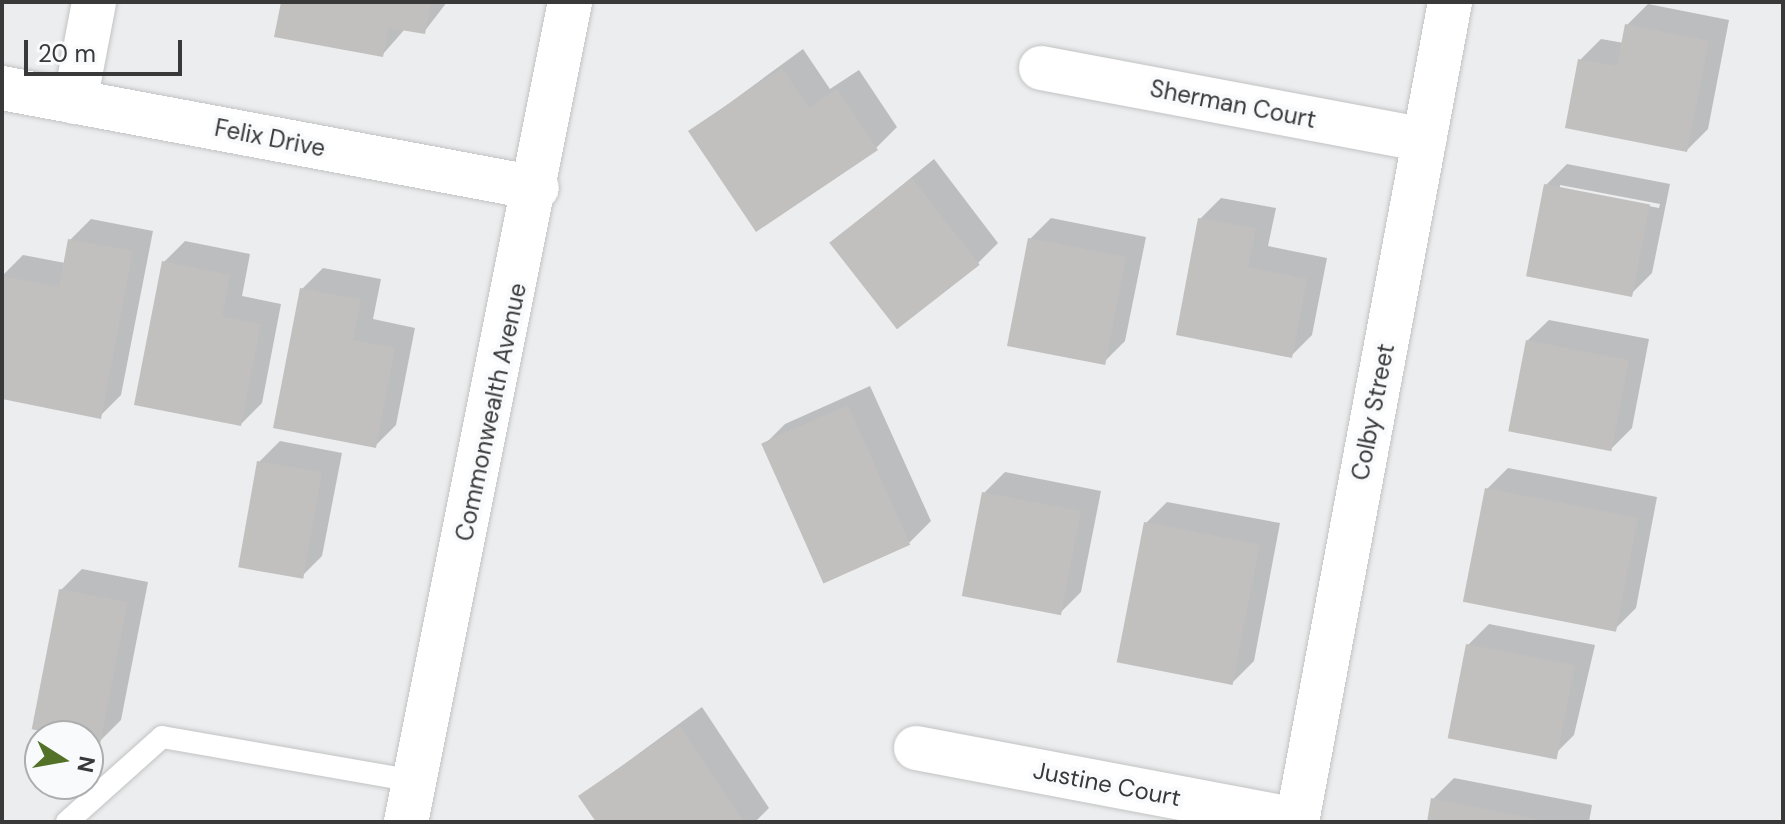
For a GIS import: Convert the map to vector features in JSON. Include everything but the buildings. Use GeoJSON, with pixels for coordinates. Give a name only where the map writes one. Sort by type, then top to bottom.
{"type":"FeatureCollection","features":[{"type":"Feature","properties":{"kind":"street"},"geometry":{"type":"LineString","coordinates":[[75,102],[94,2]]}},
{"type":"Feature","properties":{"kind":"street","name":"Commonwealth Avenue"},"geometry":{"type":"LineString","coordinates":[[411,801],[537,188],[570,2]]}},
{"type":"Feature","properties":{"kind":"street","name":"Colby Street"},"geometry":{"type":"LineString","coordinates":[[1297,821],[1450,2]]}},
{"type":"Feature","properties":{"kind":"street","name":"Sherman Court"},"geometry":{"type":"LineString","coordinates":[[1041,68],[1424,140]]}},
{"type":"Feature","properties":{"kind":"street","name":"Felix Drive"},"geometry":{"type":"LineString","coordinates":[[2,88],[537,188]]}},
{"type":"Feature","properties":{"kind":"street","name":"Justine Court"},"geometry":{"type":"LineString","coordinates":[[916,748],[1297,821]]}},
{"type":"Feature","properties":{"kind":"lane"},"geometry":{"type":"LineString","coordinates":[[67,822],[162,737],[411,801]]}}]}
